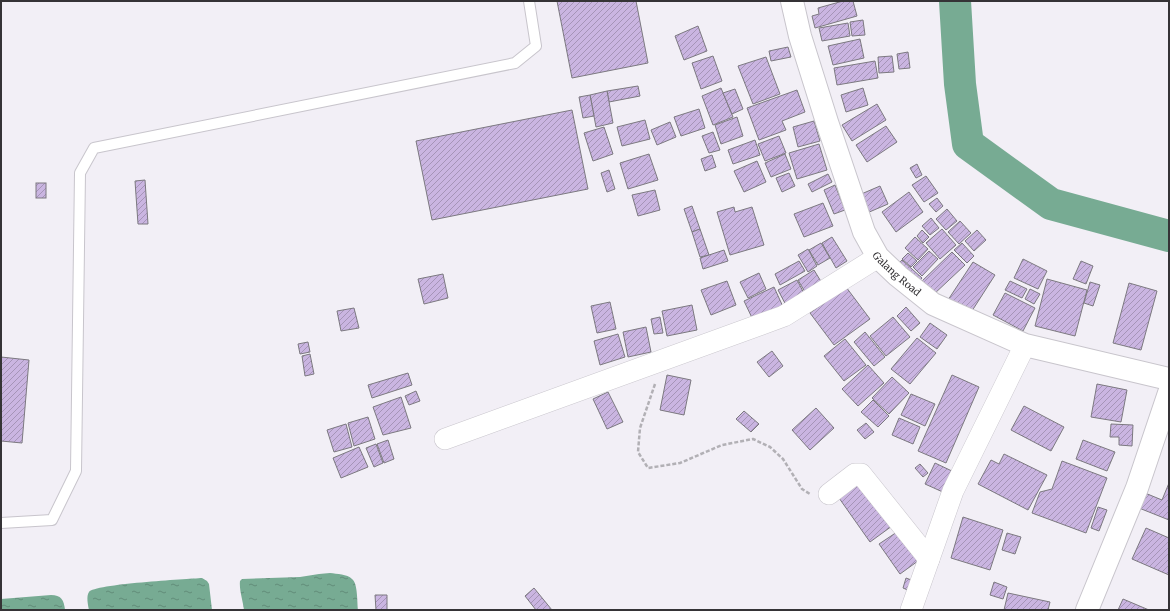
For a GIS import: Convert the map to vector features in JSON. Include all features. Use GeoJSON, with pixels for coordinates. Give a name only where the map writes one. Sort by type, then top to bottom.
{"type":"FeatureCollection","features":[{"type":"Feature","properties":{"kind":"street","name":"Galang Road"},"geometry":{"type":"LineString","coordinates":[[792,1],[800,36],[856,209],[864,232],[878,257],[898,276],[933,304],[1025,345],[1169,379]]}},
{"type":"Feature","properties":{"kind":"street"},"geometry":{"type":"LineString","coordinates":[[445,439],[784,316],[878,257]]}},
{"type":"Feature","properties":{"kind":"street"},"geometry":{"type":"LineString","coordinates":[[911,610],[953,491],[1025,345]]}},
{"type":"Feature","properties":{"kind":"street"},"geometry":{"type":"LineString","coordinates":[[1087,610],[1137,488],[1169,393]]}},
{"type":"Feature","properties":{"kind":"street"},"geometry":{"type":"LineString","coordinates":[[829,494],[855,474],[861,474],[929,559]]}},
{"type":"Feature","properties":{"kind":"lane"},"geometry":{"type":"LineString","coordinates":[[1,523],[52,520],[76,471],[80,172],[94,148],[515,63],[536,46],[529,1]]}},
{"type":"Feature","properties":{"kind":"path"},"geometry":{"type":"LineString","coordinates":[[664,359],[640,428],[638,452],[648,468],[680,463],[722,445],[753,439],[770,447],[783,459],[802,489],[817,499],[829,494]]}},
{"type":"Feature","properties":{"kind":"water"},"geometry":{"type":"Polygon","coordinates":[[[330,573],[342,574],[350,577],[354,581],[358,610],[244,610],[240,588],[240,581],[242,579],[300,577],[330,573]]]}},
{"type":"Feature","properties":{"kind":"water"},"geometry":{"type":"Polygon","coordinates":[[[202,578],[209,584],[212,610],[89,610],[88,594],[95,589],[123,584],[202,578]]]}},
{"type":"Feature","properties":{"kind":"water"},"geometry":{"type":"Polygon","coordinates":[[[51,595],[60,597],[64,603],[65,610],[1,610],[1,599],[51,595]]]}},
{"type":"Feature","properties":{"kind":"building"},"geometry":{"type":"Polygon","coordinates":[[[557,1],[636,1],[648,63],[572,78],[557,1]]]}},
{"type":"Feature","properties":{"kind":"building"},"geometry":{"type":"Polygon","coordinates":[[[843,1],[853,1],[857,16],[815,28],[812,16],[819,14],[818,8],[843,1]]]}},
{"type":"Feature","properties":{"kind":"building"},"geometry":{"type":"Polygon","coordinates":[[[863,20],[865,35],[852,36],[850,22],[863,20]]]}},
{"type":"Feature","properties":{"kind":"building"},"geometry":{"type":"Polygon","coordinates":[[[848,23],[850,36],[822,41],[819,28],[848,23]]]}},
{"type":"Feature","properties":{"kind":"building"},"geometry":{"type":"Polygon","coordinates":[[[698,26],[707,51],[684,60],[675,36],[698,26]]]}},
{"type":"Feature","properties":{"kind":"building"},"geometry":{"type":"Polygon","coordinates":[[[860,39],[864,58],[833,65],[828,46],[860,39]]]}},
{"type":"Feature","properties":{"kind":"building"},"geometry":{"type":"Polygon","coordinates":[[[788,47],[791,57],[771,61],[769,51],[788,47]]]}},
{"type":"Feature","properties":{"kind":"building"},"geometry":{"type":"Polygon","coordinates":[[[908,52],[910,68],[899,69],[897,54],[908,52]]]}},
{"type":"Feature","properties":{"kind":"building"},"geometry":{"type":"Polygon","coordinates":[[[713,56],[722,81],[701,89],[692,63],[713,56]]]}},
{"type":"Feature","properties":{"kind":"building"},"geometry":{"type":"Polygon","coordinates":[[[892,56],[894,72],[879,73],[878,57],[892,56]]]}},
{"type":"Feature","properties":{"kind":"building"},"geometry":{"type":"Polygon","coordinates":[[[766,57],[780,94],[753,104],[738,66],[766,57]]]}},
{"type":"Feature","properties":{"kind":"building"},"geometry":{"type":"Polygon","coordinates":[[[875,61],[878,78],[837,85],[834,68],[875,61]]]}},
{"type":"Feature","properties":{"kind":"building"},"geometry":{"type":"Polygon","coordinates":[[[638,86],[640,96],[609,102],[607,91],[638,86]]]}},
{"type":"Feature","properties":{"kind":"building"},"geometry":{"type":"Polygon","coordinates":[[[721,88],[733,117],[713,125],[702,96],[721,88]]]}},
{"type":"Feature","properties":{"kind":"building"},"geometry":{"type":"Polygon","coordinates":[[[863,88],[868,105],[846,112],[841,95],[863,88]]]}},
{"type":"Feature","properties":{"kind":"building"},"geometry":{"type":"Polygon","coordinates":[[[735,89],[743,109],[732,114],[723,93],[735,89]]]}},
{"type":"Feature","properties":{"kind":"building"},"geometry":{"type":"Polygon","coordinates":[[[797,90],[805,112],[782,121],[786,130],[759,140],[747,108],[797,90]]]}},
{"type":"Feature","properties":{"kind":"building"},"geometry":{"type":"Polygon","coordinates":[[[607,91],[613,123],[596,127],[590,95],[607,91]]]}},
{"type":"Feature","properties":{"kind":"building"},"geometry":{"type":"Polygon","coordinates":[[[590,95],[594,116],[583,118],[579,97],[590,95]]]}},
{"type":"Feature","properties":{"kind":"building"},"geometry":{"type":"Polygon","coordinates":[[[877,104],[886,120],[852,141],[842,125],[877,104]]]}},
{"type":"Feature","properties":{"kind":"building"},"geometry":{"type":"Polygon","coordinates":[[[699,109],[705,128],[681,136],[674,117],[699,109]]]}},
{"type":"Feature","properties":{"kind":"building"},"geometry":{"type":"Polygon","coordinates":[[[572,110],[588,189],[432,220],[416,141],[572,110]]]}},
{"type":"Feature","properties":{"kind":"building"},"geometry":{"type":"Polygon","coordinates":[[[737,117],[743,136],[721,144],[715,125],[737,117]]]}},
{"type":"Feature","properties":{"kind":"building"},"geometry":{"type":"Polygon","coordinates":[[[645,120],[650,139],[622,146],[617,127],[645,120]]]}},
{"type":"Feature","properties":{"kind":"building"},"geometry":{"type":"Polygon","coordinates":[[[814,121],[820,141],[798,147],[793,127],[814,121]]]}},
{"type":"Feature","properties":{"kind":"building"},"geometry":{"type":"Polygon","coordinates":[[[670,122],[676,137],[657,145],[651,130],[670,122]]]}},
{"type":"Feature","properties":{"kind":"building"},"geometry":{"type":"Polygon","coordinates":[[[886,126],[897,142],[867,162],[856,145],[886,126]]]}},
{"type":"Feature","properties":{"kind":"building"},"geometry":{"type":"Polygon","coordinates":[[[604,127],[613,154],[593,161],[584,133],[604,127]]]}},
{"type":"Feature","properties":{"kind":"building"},"geometry":{"type":"Polygon","coordinates":[[[713,132],[720,150],[709,153],[702,136],[713,132]]]}},
{"type":"Feature","properties":{"kind":"building"},"geometry":{"type":"Polygon","coordinates":[[[779,136],[786,153],[765,161],[758,144],[779,136]]]}},
{"type":"Feature","properties":{"kind":"building"},"geometry":{"type":"Polygon","coordinates":[[[755,140],[760,155],[733,164],[728,150],[755,140]]]}},
{"type":"Feature","properties":{"kind":"building"},"geometry":{"type":"Polygon","coordinates":[[[819,144],[827,170],[797,179],[789,153],[819,144]]]}},
{"type":"Feature","properties":{"kind":"building"},"geometry":{"type":"Polygon","coordinates":[[[649,154],[658,180],[628,189],[620,163],[649,154]]]}},
{"type":"Feature","properties":{"kind":"building"},"geometry":{"type":"Polygon","coordinates":[[[785,154],[791,169],[771,177],[765,163],[785,154]]]}},
{"type":"Feature","properties":{"kind":"building"},"geometry":{"type":"Polygon","coordinates":[[[712,155],[716,167],[705,171],[701,159],[712,155]]]}},
{"type":"Feature","properties":{"kind":"building"},"geometry":{"type":"Polygon","coordinates":[[[757,161],[766,182],[744,192],[734,171],[757,161]]]}},
{"type":"Feature","properties":{"kind":"building"},"geometry":{"type":"Polygon","coordinates":[[[917,164],[922,175],[916,178],[910,168],[917,164]]]}},
{"type":"Feature","properties":{"kind":"building"},"geometry":{"type":"Polygon","coordinates":[[[609,170],[615,189],[607,192],[601,173],[609,170]]]}},
{"type":"Feature","properties":{"kind":"building"},"geometry":{"type":"Polygon","coordinates":[[[789,173],[795,186],[782,192],[776,178],[789,173]]]}},
{"type":"Feature","properties":{"kind":"building"},"geometry":{"type":"Polygon","coordinates":[[[828,174],[832,182],[812,192],[808,184],[828,174]]]}},
{"type":"Feature","properties":{"kind":"building"},"geometry":{"type":"Polygon","coordinates":[[[926,176],[938,193],[924,202],[912,185],[926,176]]]}},
{"type":"Feature","properties":{"kind":"building"},"geometry":{"type":"Polygon","coordinates":[[[145,180],[148,224],[138,224],[135,181],[145,180]]]}},
{"type":"Feature","properties":{"kind":"building"},"geometry":{"type":"Polygon","coordinates":[[[36,183],[46,183],[46,198],[36,198],[36,183]]]}},
{"type":"Feature","properties":{"kind":"building"},"geometry":{"type":"Polygon","coordinates":[[[835,185],[845,210],[834,214],[824,190],[835,185]]]}},
{"type":"Feature","properties":{"kind":"building"},"geometry":{"type":"Polygon","coordinates":[[[880,186],[888,204],[867,213],[859,195],[880,186]]]}},
{"type":"Feature","properties":{"kind":"building"},"geometry":{"type":"Polygon","coordinates":[[[655,190],[660,210],[638,216],[632,195],[655,190]]]}},
{"type":"Feature","properties":{"kind":"building"},"geometry":{"type":"Polygon","coordinates":[[[909,192],[923,212],[896,232],[882,212],[909,192]]]}},
{"type":"Feature","properties":{"kind":"building"},"geometry":{"type":"Polygon","coordinates":[[[937,198],[943,206],[936,212],[929,204],[937,198]]]}},
{"type":"Feature","properties":{"kind":"building"},"geometry":{"type":"Polygon","coordinates":[[[823,203],[833,226],[804,237],[794,214],[823,203]]]}},
{"type":"Feature","properties":{"kind":"building"},"geometry":{"type":"Polygon","coordinates":[[[692,206],[700,229],[692,232],[684,209],[692,206]]]}},
{"type":"Feature","properties":{"kind":"building"},"geometry":{"type":"Polygon","coordinates":[[[734,207],[735,212],[752,207],[764,245],[730,255],[717,212],[734,207]]]}},
{"type":"Feature","properties":{"kind":"building"},"geometry":{"type":"Polygon","coordinates":[[[947,209],[957,221],[946,230],[936,219],[947,209]]]}},
{"type":"Feature","properties":{"kind":"building"},"geometry":{"type":"Polygon","coordinates":[[[931,218],[939,228],[930,235],[922,226],[931,218]]]}},
{"type":"Feature","properties":{"kind":"building"},"geometry":{"type":"Polygon","coordinates":[[[960,221],[971,233],[959,244],[948,232],[960,221]]]}},
{"type":"Feature","properties":{"kind":"building"},"geometry":{"type":"Polygon","coordinates":[[[700,229],[709,255],[700,257],[692,232],[700,229]]]}},
{"type":"Feature","properties":{"kind":"building"},"geometry":{"type":"Polygon","coordinates":[[[942,229],[956,245],[940,259],[926,243],[942,229]]]}},
{"type":"Feature","properties":{"kind":"building"},"geometry":{"type":"Polygon","coordinates":[[[922,230],[929,237],[923,243],[917,236],[922,230]]]}},
{"type":"Feature","properties":{"kind":"building"},"geometry":{"type":"Polygon","coordinates":[[[977,230],[986,240],[974,251],[965,241],[977,230]]]}},
{"type":"Feature","properties":{"kind":"building"},"geometry":{"type":"Polygon","coordinates":[[[832,237],[847,261],[836,268],[822,243],[832,237]]]}},
{"type":"Feature","properties":{"kind":"building"},"geometry":{"type":"Polygon","coordinates":[[[915,237],[928,249],[918,260],[905,248],[915,237]]]}},
{"type":"Feature","properties":{"kind":"building"},"geometry":{"type":"Polygon","coordinates":[[[821,243],[830,258],[818,265],[809,250],[821,243]]]}},
{"type":"Feature","properties":{"kind":"building"},"geometry":{"type":"Polygon","coordinates":[[[962,243],[974,256],[967,263],[954,250],[962,243]]]}},
{"type":"Feature","properties":{"kind":"building"},"geometry":{"type":"Polygon","coordinates":[[[808,249],[817,266],[808,272],[798,255],[808,249]]]}},
{"type":"Feature","properties":{"kind":"building"},"geometry":{"type":"Polygon","coordinates":[[[724,250],[728,261],[703,269],[700,258],[724,250]]]}},
{"type":"Feature","properties":{"kind":"building"},"geometry":{"type":"Polygon","coordinates":[[[929,251],[938,259],[922,276],[913,267],[929,251]]]}},
{"type":"Feature","properties":{"kind":"building"},"geometry":{"type":"Polygon","coordinates":[[[952,252],[965,265],[933,295],[920,283],[952,252]]]}},
{"type":"Feature","properties":{"kind":"building"},"geometry":{"type":"Polygon","coordinates":[[[908,253],[917,261],[911,267],[902,259],[908,253]]]}},
{"type":"Feature","properties":{"kind":"building"},"geometry":{"type":"Polygon","coordinates":[[[1023,259],[1047,271],[1038,289],[1014,278],[1023,259]]]}},
{"type":"Feature","properties":{"kind":"building"},"geometry":{"type":"Polygon","coordinates":[[[902,260],[922,278],[915,286],[894,268],[902,260]]]}},
{"type":"Feature","properties":{"kind":"building"},"geometry":{"type":"Polygon","coordinates":[[[799,261],[805,271],[780,285],[775,274],[799,261]]]}},
{"type":"Feature","properties":{"kind":"building"},"geometry":{"type":"Polygon","coordinates":[[[1081,261],[1093,266],[1086,284],[1073,279],[1081,261]]]}},
{"type":"Feature","properties":{"kind":"building"},"geometry":{"type":"Polygon","coordinates":[[[973,262],[995,275],[970,314],[948,300],[973,262]]]}},
{"type":"Feature","properties":{"kind":"building"},"geometry":{"type":"Polygon","coordinates":[[[814,270],[825,288],[808,297],[798,280],[814,270]]]}},
{"type":"Feature","properties":{"kind":"building"},"geometry":{"type":"Polygon","coordinates":[[[759,273],[766,289],[748,298],[740,282],[759,273]]]}},
{"type":"Feature","properties":{"kind":"building"},"geometry":{"type":"Polygon","coordinates":[[[443,274],[448,298],[424,304],[418,279],[443,274]]]}},
{"type":"Feature","properties":{"kind":"building"},"geometry":{"type":"Polygon","coordinates":[[[1047,279],[1087,290],[1075,336],[1035,326],[1047,279]]]}},
{"type":"Feature","properties":{"kind":"building"},"geometry":{"type":"Polygon","coordinates":[[[797,280],[807,299],[788,309],[778,290],[797,280]]]}},
{"type":"Feature","properties":{"kind":"building"},"geometry":{"type":"Polygon","coordinates":[[[727,281],[736,305],[711,315],[701,290],[727,281]]]}},
{"type":"Feature","properties":{"kind":"building"},"geometry":{"type":"Polygon","coordinates":[[[1010,281],[1027,289],[1022,298],[1005,290],[1010,281]]]}},
{"type":"Feature","properties":{"kind":"building"},"geometry":{"type":"Polygon","coordinates":[[[1090,282],[1100,285],[1093,306],[1084,303],[1090,282]]]}},
{"type":"Feature","properties":{"kind":"building"},"geometry":{"type":"Polygon","coordinates":[[[1129,283],[1157,291],[1141,350],[1113,343],[1129,283]]]}},
{"type":"Feature","properties":{"kind":"building"},"geometry":{"type":"Polygon","coordinates":[[[774,287],[784,309],[754,322],[744,301],[774,287]]]}},
{"type":"Feature","properties":{"kind":"building"},"geometry":{"type":"Polygon","coordinates":[[[846,287],[870,319],[834,345],[810,313],[846,287]]]}},
{"type":"Feature","properties":{"kind":"building"},"geometry":{"type":"Polygon","coordinates":[[[1030,289],[1040,294],[1034,304],[1025,299],[1030,289]]]}},
{"type":"Feature","properties":{"kind":"building"},"geometry":{"type":"Polygon","coordinates":[[[1005,293],[1035,308],[1023,331],[993,315],[1005,293]]]}},
{"type":"Feature","properties":{"kind":"building"},"geometry":{"type":"Polygon","coordinates":[[[610,302],[616,329],[597,333],[591,306],[610,302]]]}},
{"type":"Feature","properties":{"kind":"building"},"geometry":{"type":"Polygon","coordinates":[[[692,305],[697,330],[667,336],[662,311],[692,305]]]}},
{"type":"Feature","properties":{"kind":"building"},"geometry":{"type":"Polygon","coordinates":[[[906,307],[920,323],[911,331],[897,316],[906,307]]]}},
{"type":"Feature","properties":{"kind":"building"},"geometry":{"type":"Polygon","coordinates":[[[354,308],[359,328],[341,331],[337,311],[354,308]]]}},
{"type":"Feature","properties":{"kind":"building"},"geometry":{"type":"Polygon","coordinates":[[[660,317],[663,333],[654,334],[651,319],[660,317]]]}},
{"type":"Feature","properties":{"kind":"building"},"geometry":{"type":"Polygon","coordinates":[[[893,317],[910,337],[886,356],[870,336],[893,317]]]}},
{"type":"Feature","properties":{"kind":"building"},"geometry":{"type":"Polygon","coordinates":[[[930,323],[947,335],[937,349],[920,337],[930,323]]]}},
{"type":"Feature","properties":{"kind":"building"},"geometry":{"type":"Polygon","coordinates":[[[646,327],[651,352],[628,357],[623,332],[646,327]]]}},
{"type":"Feature","properties":{"kind":"building"},"geometry":{"type":"Polygon","coordinates":[[[865,332],[885,357],[874,366],[854,342],[865,332]]]}},
{"type":"Feature","properties":{"kind":"building"},"geometry":{"type":"Polygon","coordinates":[[[618,334],[625,357],[600,365],[594,341],[618,334]]]}},
{"type":"Feature","properties":{"kind":"building"},"geometry":{"type":"Polygon","coordinates":[[[917,338],[936,353],[910,384],[891,369],[917,338]]]}},
{"type":"Feature","properties":{"kind":"building"},"geometry":{"type":"Polygon","coordinates":[[[845,339],[866,365],[844,381],[824,356],[845,339]]]}},
{"type":"Feature","properties":{"kind":"building"},"geometry":{"type":"Polygon","coordinates":[[[308,342],[310,352],[300,354],[298,344],[308,342]]]}},
{"type":"Feature","properties":{"kind":"building"},"geometry":{"type":"Polygon","coordinates":[[[772,351],[783,366],[769,377],[757,362],[772,351]]]}},
{"type":"Feature","properties":{"kind":"building"},"geometry":{"type":"Polygon","coordinates":[[[310,354],[314,374],[305,376],[302,356],[310,354]]]}},
{"type":"Feature","properties":{"kind":"building"},"geometry":{"type":"Polygon","coordinates":[[[1,357],[29,360],[22,443],[1,441],[1,357]]]}},
{"type":"Feature","properties":{"kind":"building"},"geometry":{"type":"Polygon","coordinates":[[[868,365],[884,383],[858,406],[842,389],[868,365]]]}},
{"type":"Feature","properties":{"kind":"building"},"geometry":{"type":"Polygon","coordinates":[[[408,373],[412,385],[372,398],[368,385],[408,373]]]}},
{"type":"Feature","properties":{"kind":"building"},"geometry":{"type":"Polygon","coordinates":[[[667,375],[691,380],[684,415],[660,410],[667,375]]]}},
{"type":"Feature","properties":{"kind":"building"},"geometry":{"type":"Polygon","coordinates":[[[952,375],[979,387],[946,463],[918,451],[952,375]]]}},
{"type":"Feature","properties":{"kind":"building"},"geometry":{"type":"Polygon","coordinates":[[[892,377],[909,393],[889,414],[872,398],[892,377]]]}},
{"type":"Feature","properties":{"kind":"building"},"geometry":{"type":"Polygon","coordinates":[[[1097,384],[1127,390],[1121,422],[1091,417],[1097,384]]]}},
{"type":"Feature","properties":{"kind":"building"},"geometry":{"type":"Polygon","coordinates":[[[416,391],[420,401],[409,405],[405,396],[416,391]]]}},
{"type":"Feature","properties":{"kind":"building"},"geometry":{"type":"Polygon","coordinates":[[[608,392],[623,422],[607,429],[593,399],[608,392]]]}},
{"type":"Feature","properties":{"kind":"building"},"geometry":{"type":"Polygon","coordinates":[[[911,394],[935,404],[925,426],[901,415],[911,394]]]}},
{"type":"Feature","properties":{"kind":"building"},"geometry":{"type":"Polygon","coordinates":[[[401,397],[411,428],[383,435],[373,407],[401,397]]]}},
{"type":"Feature","properties":{"kind":"building"},"geometry":{"type":"Polygon","coordinates":[[[873,400],[889,416],[878,427],[861,412],[873,400]]]}},
{"type":"Feature","properties":{"kind":"building"},"geometry":{"type":"Polygon","coordinates":[[[1024,406],[1064,427],[1051,451],[1011,430],[1024,406]]]}},
{"type":"Feature","properties":{"kind":"building"},"geometry":{"type":"Polygon","coordinates":[[[816,408],[834,428],[810,450],[792,430],[816,408]]]}},
{"type":"Feature","properties":{"kind":"building"},"geometry":{"type":"Polygon","coordinates":[[[744,411],[759,424],[751,432],[736,419],[744,411]]]}},
{"type":"Feature","properties":{"kind":"building"},"geometry":{"type":"Polygon","coordinates":[[[368,417],[375,439],[354,446],[348,423],[368,417]]]}},
{"type":"Feature","properties":{"kind":"building"},"geometry":{"type":"Polygon","coordinates":[[[899,418],[920,427],[913,444],[892,435],[899,418]]]}},
{"type":"Feature","properties":{"kind":"building"},"geometry":{"type":"Polygon","coordinates":[[[866,423],[874,432],[865,439],[857,430],[866,423]]]}},
{"type":"Feature","properties":{"kind":"building"},"geometry":{"type":"Polygon","coordinates":[[[346,424],[352,447],[334,452],[327,430],[346,424]]]}},
{"type":"Feature","properties":{"kind":"building"},"geometry":{"type":"Polygon","coordinates":[[[1111,424],[1133,425],[1132,446],[1119,445],[1119,437],[1110,437],[1111,424]]]}},
{"type":"Feature","properties":{"kind":"building"},"geometry":{"type":"Polygon","coordinates":[[[388,440],[394,459],[384,463],[377,444],[388,440]]]}},
{"type":"Feature","properties":{"kind":"building"},"geometry":{"type":"Polygon","coordinates":[[[1083,440],[1115,452],[1107,471],[1076,459],[1083,440]]]}},
{"type":"Feature","properties":{"kind":"building"},"geometry":{"type":"Polygon","coordinates":[[[376,444],[383,463],[374,467],[366,448],[376,444]]]}},
{"type":"Feature","properties":{"kind":"building"},"geometry":{"type":"Polygon","coordinates":[[[359,447],[368,467],[341,478],[333,458],[359,447]]]}},
{"type":"Feature","properties":{"kind":"building"},"geometry":{"type":"Polygon","coordinates":[[[1004,454],[1047,475],[1028,510],[978,484],[991,460],[999,464],[1004,454]]]}},
{"type":"Feature","properties":{"kind":"building"},"geometry":{"type":"Polygon","coordinates":[[[1062,461],[1107,478],[1086,533],[1032,513],[1040,492],[1052,489],[1062,461]]]}},
{"type":"Feature","properties":{"kind":"building"},"geometry":{"type":"Polygon","coordinates":[[[935,463],[954,472],[945,493],[925,484],[935,463]]]}},
{"type":"Feature","properties":{"kind":"building"},"geometry":{"type":"Polygon","coordinates":[[[920,464],[928,473],[923,477],[915,468],[920,464]]]}},
{"type":"Feature","properties":{"kind":"building"},"geometry":{"type":"Polygon","coordinates":[[[861,482],[892,526],[870,542],[839,498],[861,482]]]}},
{"type":"Feature","properties":{"kind":"building"},"geometry":{"type":"Polygon","coordinates":[[[1169,483],[1169,520],[1139,508],[1145,493],[1162,500],[1169,483]]]}},
{"type":"Feature","properties":{"kind":"building"},"geometry":{"type":"Polygon","coordinates":[[[1098,507],[1107,510],[1099,531],[1091,528],[1098,507]]]}},
{"type":"Feature","properties":{"kind":"building"},"geometry":{"type":"Polygon","coordinates":[[[963,517],[1003,530],[990,570],[951,558],[963,517]]]}},
{"type":"Feature","properties":{"kind":"building"},"geometry":{"type":"Polygon","coordinates":[[[1146,528],[1169,538],[1169,575],[1132,559],[1146,528]]]}},
{"type":"Feature","properties":{"kind":"building"},"geometry":{"type":"Polygon","coordinates":[[[897,532],[918,561],[900,574],[879,544],[897,532]]]}},
{"type":"Feature","properties":{"kind":"building"},"geometry":{"type":"Polygon","coordinates":[[[1007,533],[1021,537],[1015,554],[1002,550],[1007,533]]]}},
{"type":"Feature","properties":{"kind":"building"},"geometry":{"type":"Polygon","coordinates":[[[906,578],[914,581],[910,591],[903,588],[906,578]]]}},
{"type":"Feature","properties":{"kind":"building"},"geometry":{"type":"Polygon","coordinates":[[[994,582],[1007,587],[1003,599],[990,595],[994,582]]]}},
{"type":"Feature","properties":{"kind":"building"},"geometry":{"type":"Polygon","coordinates":[[[534,588],[552,610],[536,610],[525,596],[534,588]]]}},
{"type":"Feature","properties":{"kind":"building"},"geometry":{"type":"Polygon","coordinates":[[[1008,593],[1050,602],[1048,610],[1004,610],[1008,593]]]}},
{"type":"Feature","properties":{"kind":"building"},"geometry":{"type":"Polygon","coordinates":[[[375,595],[387,595],[387,610],[376,610],[375,595]]]}},
{"type":"Feature","properties":{"kind":"building"},"geometry":{"type":"Polygon","coordinates":[[[1123,599],[1149,610],[1118,610],[1123,599]]]}},
{"type":"Feature","properties":{"kind":"waterway"},"geometry":{"type":"LineString","coordinates":[[955,1],[960,84],[968,144],[1051,204],[1169,236]]}}]}
